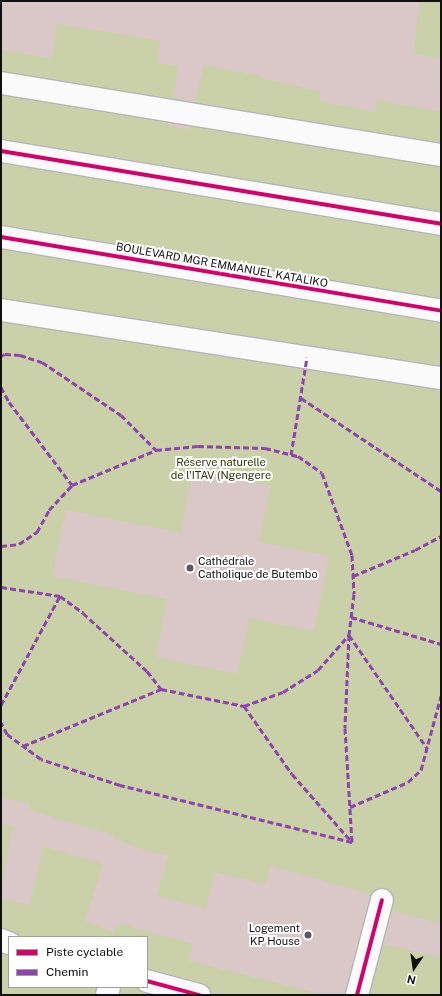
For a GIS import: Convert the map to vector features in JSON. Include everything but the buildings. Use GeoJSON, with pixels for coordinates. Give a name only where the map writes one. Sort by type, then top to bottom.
{"type":"FeatureCollection","features":[{"type":"Feature","properties":{"kind":"street"},"geometry":{"type":"LineString","coordinates":[[1,83],[441,155]]}},
{"type":"Feature","properties":{"kind":"street"},"geometry":{"type":"LineString","coordinates":[[1,151],[441,224]]}},
{"type":"Feature","properties":{"kind":"street","name":"BOULEVARD MGR EMMANUEL KATALIKO"},"geometry":{"type":"LineString","coordinates":[[1,237],[441,311]]}},
{"type":"Feature","properties":{"kind":"street"},"geometry":{"type":"LineString","coordinates":[[1,310],[441,378]]}},
{"type":"Feature","properties":{"kind":"street"},"geometry":{"type":"LineString","coordinates":[[357,995],[382,900]]}},
{"type":"Feature","properties":{"kind":"street"},"geometry":{"type":"LineString","coordinates":[[148,981],[199,995]]}},
{"type":"Feature","properties":{"kind":"green space","name":"Réserve naturelle de l'ITAV (Ngengere"},"geometry":{"type":"Polygon","coordinates":[[[1,1],[441,1],[441,995],[1,995],[1,1]]]}},
{"type":"Feature","properties":{"kind":"marked path"},"geometry":{"type":"LineString","coordinates":[[1,356],[5,354],[20,355],[42,362],[121,415],[156,450]]}},
{"type":"Feature","properties":{"kind":"marked path"},"geometry":{"type":"LineString","coordinates":[[291,455],[307,357]]}},
{"type":"Feature","properties":{"kind":"marked path"},"geometry":{"type":"LineString","coordinates":[[1,387],[9,402],[72,485],[156,450],[198,446],[265,448],[298,456],[322,473],[352,555],[354,594],[349,635],[345,728],[352,842],[120,785],[41,759],[7,734],[1,722]]}},
{"type":"Feature","properties":{"kind":"marked path"},"geometry":{"type":"LineString","coordinates":[[301,398],[441,491]]}},
{"type":"Feature","properties":{"kind":"marked path"},"geometry":{"type":"LineString","coordinates":[[1,546],[19,544],[37,532],[49,510],[72,485]]}},
{"type":"Feature","properties":{"kind":"marked path"},"geometry":{"type":"LineString","coordinates":[[353,576],[415,550],[441,536]]}},
{"type":"Feature","properties":{"kind":"marked path"},"geometry":{"type":"LineString","coordinates":[[1,587],[60,596],[83,613],[147,671],[161,689]]}},
{"type":"Feature","properties":{"kind":"marked path"},"geometry":{"type":"LineString","coordinates":[[1,705],[60,596]]}},
{"type":"Feature","properties":{"kind":"marked path"},"geometry":{"type":"LineString","coordinates":[[351,617],[441,644]]}},
{"type":"Feature","properties":{"kind":"marked path"},"geometry":{"type":"LineString","coordinates":[[244,706],[283,692],[318,670],[349,635],[427,748]]}},
{"type":"Feature","properties":{"kind":"marked path"},"geometry":{"type":"LineString","coordinates":[[23,746],[161,689],[244,706],[292,774],[352,842]]}},
{"type":"Feature","properties":{"kind":"marked path"},"geometry":{"type":"LineString","coordinates":[[350,807],[408,782],[421,770],[441,696]]}},
{"type":"Feature","properties":{"kind":"cycle path"},"geometry":{"type":"LineString","coordinates":[[1,151],[441,224]]}},
{"type":"Feature","properties":{"kind":"cycle path"},"geometry":{"type":"LineString","coordinates":[[1,237],[441,311]]}},
{"type":"Feature","properties":{"kind":"cycle path"},"geometry":{"type":"LineString","coordinates":[[357,995],[382,900]]}},
{"type":"Feature","properties":{"kind":"cycle path"},"geometry":{"type":"LineString","coordinates":[[148,981],[199,995]]}},
{"type":"Feature","properties":{"kind":"place","name":"Cathédrale Catholique de Butembo"},"geometry":{"type":"Point","coordinates":[190,568]}},
{"type":"Feature","properties":{"kind":"place","name":"Logement KP House"},"geometry":{"type":"Point","coordinates":[308,935]}}]}
